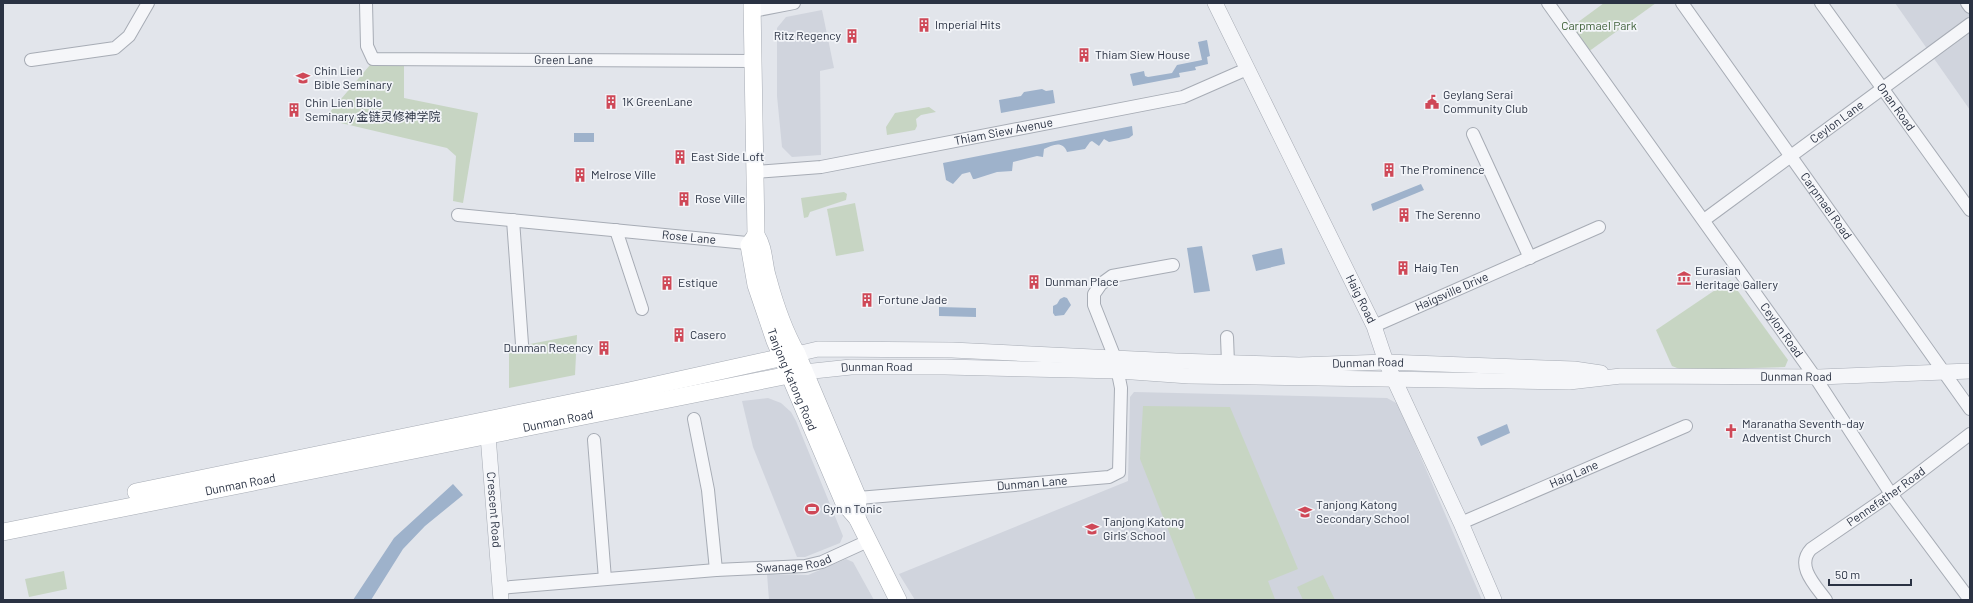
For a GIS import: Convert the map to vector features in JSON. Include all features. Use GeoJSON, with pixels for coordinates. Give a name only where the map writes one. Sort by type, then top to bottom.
{"type":"FeatureCollection","features":[{"type":"Feature","properties":{"kind":"main road","name":"Tanjong Katong Road"},"geometry":{"type":"LineString","coordinates":[[752,7],[754,61],[756,285],[775,340],[790,356],[851,500],[857,518],[898,600]]}},
{"type":"Feature","properties":{"kind":"main road","name":"Dunman Road"},"geometry":{"type":"LineString","coordinates":[[3,532],[202,491],[487,428],[790,356]]}},
{"type":"Feature","properties":{"kind":"main road","name":"Dunman Road"},"geometry":{"type":"LineString","coordinates":[[3,520],[487,428],[797,373]]}},
{"type":"Feature","properties":{"kind":"street"},"geometry":{"type":"LineString","coordinates":[[31,60],[115,48],[129,36],[148,3]]}},
{"type":"Feature","properties":{"kind":"street","name":"Green Lane"},"geometry":{"type":"LineString","coordinates":[[366,3],[368,46],[373,59],[754,61]]}},
{"type":"Feature","properties":{"kind":"street"},"geometry":{"type":"LineString","coordinates":[[752,7],[794,3]]}},
{"type":"Feature","properties":{"kind":"street","name":"Haig Road"},"geometry":{"type":"LineString","coordinates":[[1215,3],[1374,326],[1386,362],[1461,523],[1494,600]]}},
{"type":"Feature","properties":{"kind":"street","name":"Ceylon Road"},"geometry":{"type":"LineString","coordinates":[[1548,3],[1815,377],[1891,494],[1970,600]]}},
{"type":"Feature","properties":{"kind":"street","name":"Carpmael Road"},"geometry":{"type":"LineString","coordinates":[[1682,3],[1970,409]]}},
{"type":"Feature","properties":{"kind":"street","name":"Onan Road"},"geometry":{"type":"LineString","coordinates":[[1821,3],[1970,210]]}},
{"type":"Feature","properties":{"kind":"street"},"geometry":{"type":"LineString","coordinates":[[1967,3],[1970,7]]}},
{"type":"Feature","properties":{"kind":"street","name":"Ceylon Lane"},"geometry":{"type":"LineString","coordinates":[[1704,220],[1970,24]]}},
{"type":"Feature","properties":{"kind":"street","name":"Thiam Siew Avenue"},"geometry":{"type":"LineString","coordinates":[[754,172],[821,167],[1183,97],[1247,69]]}},
{"type":"Feature","properties":{"kind":"street"},"geometry":{"type":"LineString","coordinates":[[1473,134],[1530,258]]}},
{"type":"Feature","properties":{"kind":"street","name":"Rose Lane"},"geometry":{"type":"LineString","coordinates":[[458,215],[616,230],[756,241]]}},
{"type":"Feature","properties":{"kind":"street"},"geometry":{"type":"LineString","coordinates":[[514,220],[522,344]]}},
{"type":"Feature","properties":{"kind":"street","name":"Haigsville Drive"},"geometry":{"type":"LineString","coordinates":[[1374,326],[1599,227]]}},
{"type":"Feature","properties":{"kind":"street"},"geometry":{"type":"LineString","coordinates":[[616,230],[642,309]]}},
{"type":"Feature","properties":{"kind":"street"},"geometry":{"type":"LineString","coordinates":[[1117,365],[1094,305],[1094,294],[1101,284],[1112,276],[1173,265]]}},
{"type":"Feature","properties":{"kind":"street"},"geometry":{"type":"LineString","coordinates":[[1227,337],[1228,363]]}},
{"type":"Feature","properties":{"kind":"street","name":"Dunman Road"},"geometry":{"type":"LineString","coordinates":[[790,356],[818,349],[900,349],[1117,365],[1175,376],[1394,380],[1569,382],[1621,376],[1815,377],[1970,371]]}},
{"type":"Feature","properties":{"kind":"street","name":"Dunman Road"},"geometry":{"type":"LineString","coordinates":[[797,373],[851,367],[902,366],[1228,363],[1299,365],[1386,362],[1574,369],[1621,376]]}},
{"type":"Feature","properties":{"kind":"street","name":"Dunman Lane"},"geometry":{"type":"LineString","coordinates":[[851,500],[1109,477],[1119,472],[1121,388],[1117,365]]}},
{"type":"Feature","properties":{"kind":"street"},"geometry":{"type":"LineString","coordinates":[[694,419],[708,490],[716,570]]}},
{"type":"Feature","properties":{"kind":"street","name":"Haig Lane"},"geometry":{"type":"LineString","coordinates":[[1461,523],[1686,426]]}},
{"type":"Feature","properties":{"kind":"street","name":"Crescent Road"},"geometry":{"type":"LineString","coordinates":[[487,428],[501,594]]}},
{"type":"Feature","properties":{"kind":"street","name":"Pennefather Road"},"geometry":{"type":"LineString","coordinates":[[1826,600],[1810,578],[1804,561],[1805,555],[1891,494],[1970,434]]}},
{"type":"Feature","properties":{"kind":"street"},"geometry":{"type":"LineString","coordinates":[[594,440],[605,579]]}},
{"type":"Feature","properties":{"kind":"street","name":"Swanage Road"},"geometry":{"type":"LineString","coordinates":[[501,594],[605,579],[716,570],[805,566],[822,562],[868,541]]}},
{"type":"Feature","properties":{"kind":"shaded area"},"geometry":{"type":"Polygon","coordinates":[[[1895,3],[1970,3],[1970,110],[1895,3]]]}},
{"type":"Feature","properties":{"kind":"shaded area"},"geometry":{"type":"Polygon","coordinates":[[[822,10],[834,68],[820,71],[821,155],[792,157],[782,147],[777,96],[777,28],[786,17],[822,10]]]}},
{"type":"Feature","properties":{"kind":"shaded area","name":"Tanjong Katong Secondary School"},"geometry":{"type":"Polygon","coordinates":[[[1134,392],[1387,398],[1398,404],[1482,600],[915,600],[899,574],[1128,481],[1130,397],[1134,392]]]}},
{"type":"Feature","properties":{"kind":"shaded area"},"geometry":{"type":"Polygon","coordinates":[[[768,398],[781,403],[791,412],[796,421],[843,536],[840,543],[805,557],[797,557],[753,447],[742,401],[768,398]]]}},
{"type":"Feature","properties":{"kind":"shaded area"},"geometry":{"type":"Polygon","coordinates":[[[846,559],[853,562],[874,600],[769,600],[767,574],[808,575],[846,559]]]}},
{"type":"Feature","properties":{"kind":"green space","name":"Carpmael Park"},"geometry":{"type":"Polygon","coordinates":[[[1604,3],[1656,3],[1588,52],[1570,28],[1604,3]]]}},
{"type":"Feature","properties":{"kind":"green space"},"geometry":{"type":"Polygon","coordinates":[[[370,65],[404,66],[404,98],[478,113],[463,203],[453,201],[456,156],[447,148],[324,119],[370,65]]]}},
{"type":"Feature","properties":{"kind":"green space"},"geometry":{"type":"Polygon","coordinates":[[[929,107],[936,112],[921,115],[916,119],[917,126],[915,130],[887,135],[886,127],[895,113],[929,107]]]}},
{"type":"Feature","properties":{"kind":"green space"},"geometry":{"type":"Polygon","coordinates":[[[844,192],[847,194],[846,200],[810,212],[808,217],[804,218],[801,198],[844,192]]]}},
{"type":"Feature","properties":{"kind":"green space"},"geometry":{"type":"Polygon","coordinates":[[[855,203],[864,251],[836,256],[827,209],[855,203]]]}},
{"type":"Feature","properties":{"kind":"green space"},"geometry":{"type":"Polygon","coordinates":[[[1730,280],[1788,360],[1785,367],[1682,370],[1672,366],[1656,330],[1730,280]]]}},
{"type":"Feature","properties":{"kind":"green space"},"geometry":{"type":"Polygon","coordinates":[[[577,335],[575,375],[509,388],[509,348],[577,335]]]}},
{"type":"Feature","properties":{"kind":"green space"},"geometry":{"type":"Polygon","coordinates":[[[1143,406],[1230,407],[1298,569],[1268,581],[1275,599],[1196,600],[1140,459],[1143,406]]]}},
{"type":"Feature","properties":{"kind":"green space"},"geometry":{"type":"Polygon","coordinates":[[[64,571],[67,589],[29,597],[25,579],[64,571]]]}},
{"type":"Feature","properties":{"kind":"green space"},"geometry":{"type":"Polygon","coordinates":[[[1323,575],[1335,600],[1303,600],[1297,587],[1323,575]]]}},
{"type":"Feature","properties":{"kind":"water"},"geometry":{"type":"Polygon","coordinates":[[[1207,40],[1210,56],[1207,57],[1208,64],[1195,67],[1196,70],[1179,73],[1180,77],[1133,86],[1130,74],[1144,71],[1145,76],[1148,77],[1172,73],[1177,65],[1202,60],[1198,42],[1207,40]]]}},
{"type":"Feature","properties":{"kind":"water"},"geometry":{"type":"Polygon","coordinates":[[[1042,89],[1046,91],[1053,90],[1055,103],[1001,113],[999,100],[1021,96],[1024,92],[1042,89]]]}},
{"type":"Feature","properties":{"kind":"water"},"geometry":{"type":"Polygon","coordinates":[[[1132,126],[1133,135],[1129,138],[1109,142],[1104,139],[1099,146],[1092,141],[1085,149],[1067,152],[1063,146],[1057,144],[1044,149],[1043,157],[1037,156],[1013,162],[1012,171],[997,172],[975,179],[973,179],[970,172],[962,174],[953,184],[946,180],[943,163],[1132,126]]]}},
{"type":"Feature","properties":{"kind":"water"},"geometry":{"type":"Polygon","coordinates":[[[574,133],[594,133],[594,142],[574,142],[574,133]]]}},
{"type":"Feature","properties":{"kind":"water"},"geometry":{"type":"Polygon","coordinates":[[[1421,184],[1424,190],[1373,211],[1371,204],[1421,184]]]}},
{"type":"Feature","properties":{"kind":"water"},"geometry":{"type":"Polygon","coordinates":[[[1202,246],[1210,291],[1194,293],[1187,248],[1202,246]]]}},
{"type":"Feature","properties":{"kind":"water"},"geometry":{"type":"Polygon","coordinates":[[[1282,248],[1285,264],[1256,271],[1252,255],[1282,248]]]}},
{"type":"Feature","properties":{"kind":"water"},"geometry":{"type":"Polygon","coordinates":[[[1064,297],[1067,298],[1071,305],[1064,315],[1055,316],[1053,313],[1053,306],[1064,297]]]}},
{"type":"Feature","properties":{"kind":"water"},"geometry":{"type":"Polygon","coordinates":[[[939,307],[976,308],[976,317],[939,316],[939,307]]]}},
{"type":"Feature","properties":{"kind":"water"},"geometry":{"type":"Polygon","coordinates":[[[1507,424],[1510,433],[1481,446],[1477,437],[1507,424]]]}},
{"type":"Feature","properties":{"kind":"water"},"geometry":{"type":"Polygon","coordinates":[[[453,484],[463,495],[425,526],[403,549],[371,600],[353,600],[394,538],[453,484]]]}},
{"type":"Feature","properties":{"kind":"place","name":"Imperial Hits"},"geometry":{"type":"Point","coordinates":[924,25]}},
{"type":"Feature","properties":{"kind":"place","name":"Ritz Regency"},"geometry":{"type":"Point","coordinates":[852,36]}},
{"type":"Feature","properties":{"kind":"place","name":"Thiam Siew House"},"geometry":{"type":"Point","coordinates":[1084,55]}},
{"type":"Feature","properties":{"kind":"place","name":"Chin Lien Bible Seminary"},"geometry":{"type":"Point","coordinates":[303,78]}},
{"type":"Feature","properties":{"kind":"place","name":"1K GreenLane"},"geometry":{"type":"Point","coordinates":[611,102]}},
{"type":"Feature","properties":{"kind":"place","name":"Geylang Serai Community Club"},"geometry":{"type":"Point","coordinates":[1432,102]}},
{"type":"Feature","properties":{"kind":"place","name":"Chin Lien Bible Seminary 金链灵修神学院"},"geometry":{"type":"Point","coordinates":[294,110]}},
{"type":"Feature","properties":{"kind":"place","name":"East Side Loft"},"geometry":{"type":"Point","coordinates":[680,157]}},
{"type":"Feature","properties":{"kind":"place","name":"The Prominence"},"geometry":{"type":"Point","coordinates":[1389,170]}},
{"type":"Feature","properties":{"kind":"place","name":"Melrose Ville"},"geometry":{"type":"Point","coordinates":[580,175]}},
{"type":"Feature","properties":{"kind":"place","name":"Rose Ville"},"geometry":{"type":"Point","coordinates":[684,199]}},
{"type":"Feature","properties":{"kind":"place","name":"The Serenno"},"geometry":{"type":"Point","coordinates":[1404,215]}},
{"type":"Feature","properties":{"kind":"place","name":"Haig Ten"},"geometry":{"type":"Point","coordinates":[1403,268]}},
{"type":"Feature","properties":{"kind":"place","name":"Eurasian Heritage Gallery"},"geometry":{"type":"Point","coordinates":[1684,278]}},
{"type":"Feature","properties":{"kind":"place","name":"Dunman Place"},"geometry":{"type":"Point","coordinates":[1034,282]}},
{"type":"Feature","properties":{"kind":"place","name":"Estique"},"geometry":{"type":"Point","coordinates":[667,283]}},
{"type":"Feature","properties":{"kind":"place","name":"Fortune Jade"},"geometry":{"type":"Point","coordinates":[867,300]}},
{"type":"Feature","properties":{"kind":"place","name":"Casero"},"geometry":{"type":"Point","coordinates":[679,335]}},
{"type":"Feature","properties":{"kind":"place","name":"Dunman Recency"},"geometry":{"type":"Point","coordinates":[604,348]}},
{"type":"Feature","properties":{"kind":"place","name":"Maranatha Seventh-day Adventist Church"},"geometry":{"type":"Point","coordinates":[1731,431]}},
{"type":"Feature","properties":{"kind":"place","name":"Gyn n Tonic"},"geometry":{"type":"Point","coordinates":[812,509]}},
{"type":"Feature","properties":{"kind":"place","name":"Tanjong Katong Secondary School"},"geometry":{"type":"Point","coordinates":[1305,512]}},
{"type":"Feature","properties":{"kind":"place","name":"Tanjong Katong Girls' School"},"geometry":{"type":"Point","coordinates":[1092,529]}}]}
